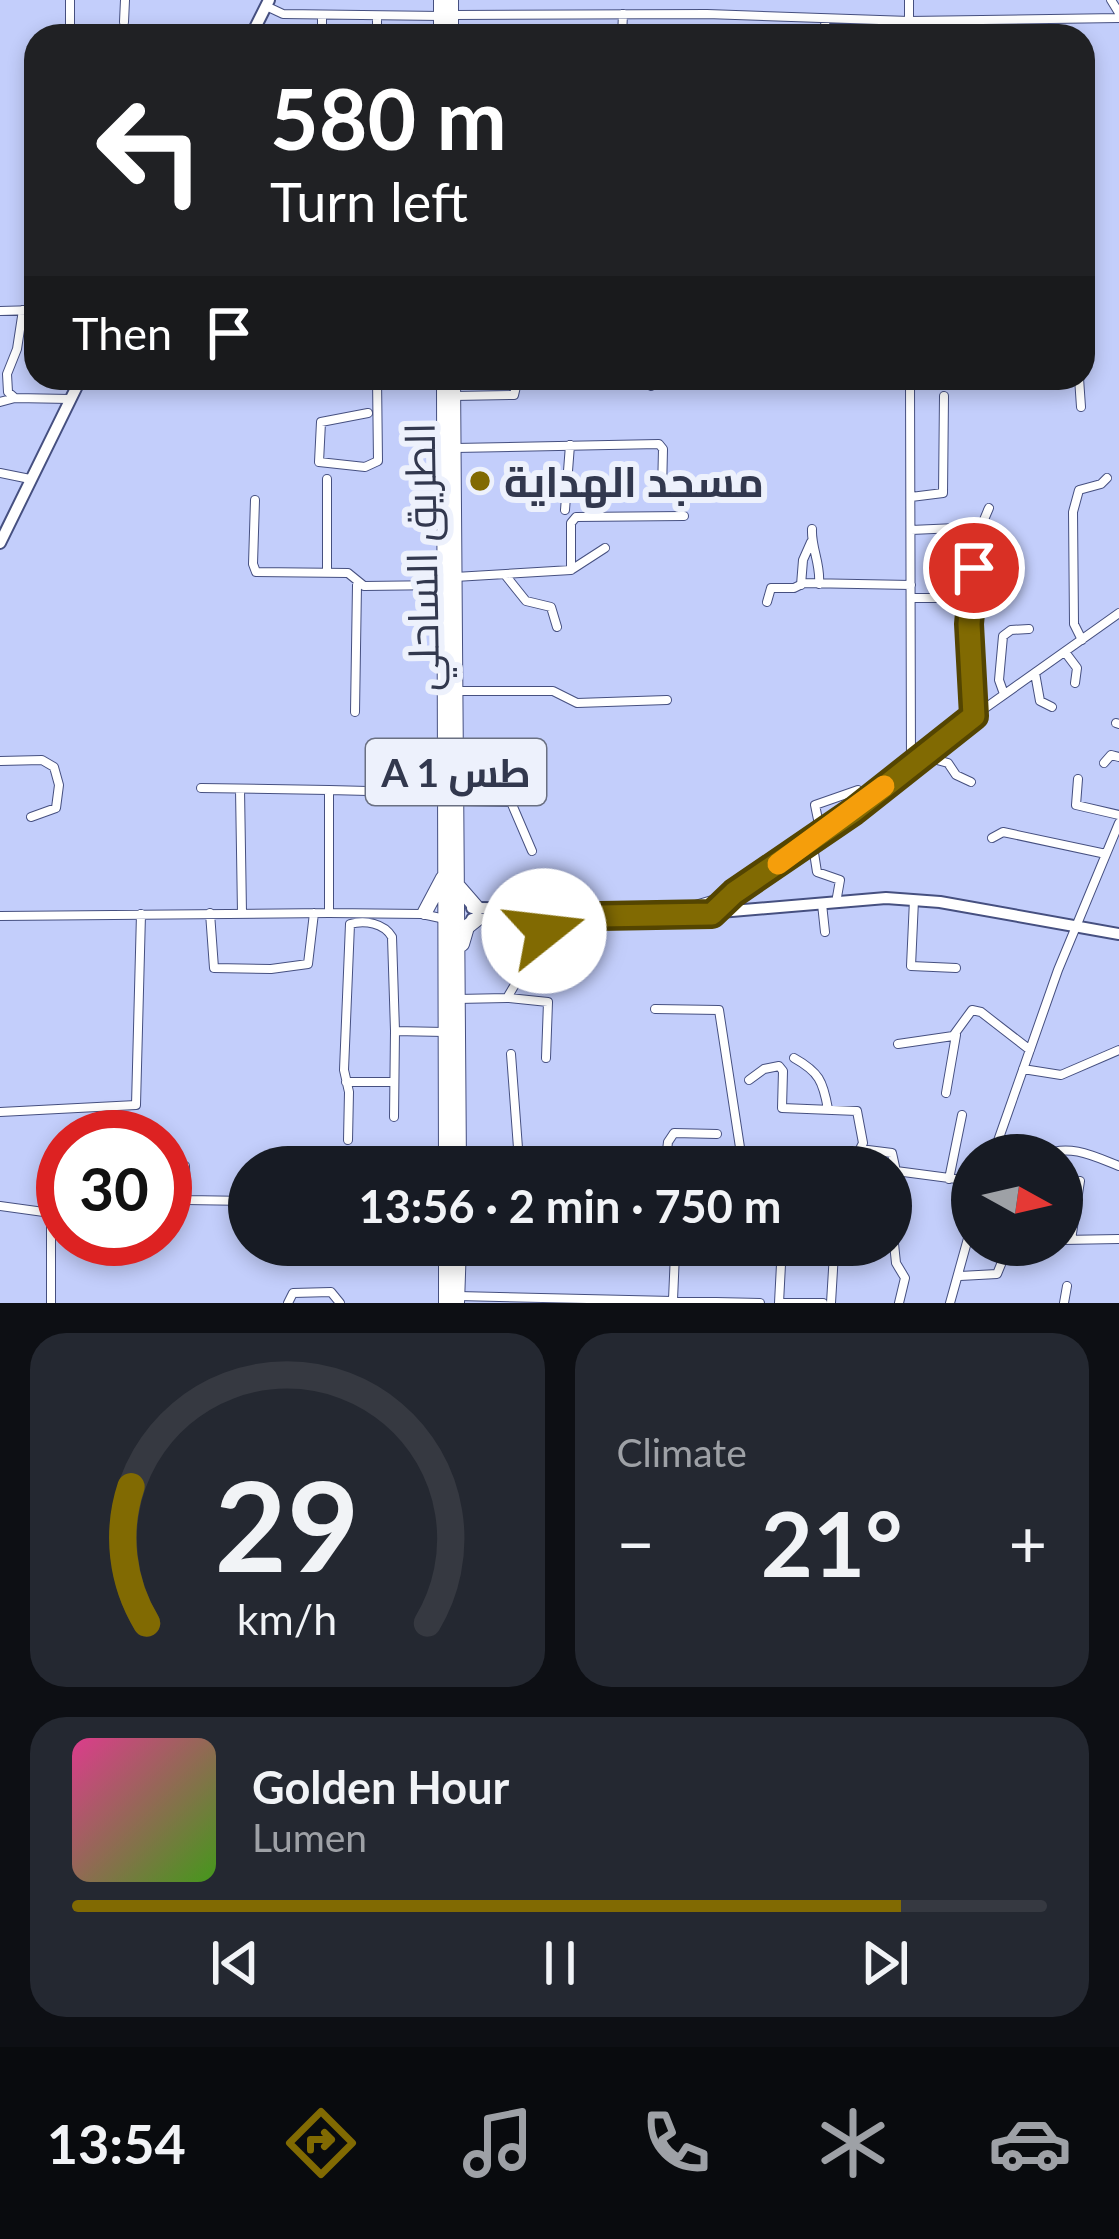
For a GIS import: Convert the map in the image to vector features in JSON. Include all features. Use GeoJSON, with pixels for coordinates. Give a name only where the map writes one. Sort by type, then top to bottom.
{"type":"FeatureCollection","features":[{"type":"Feature","properties":{"kind":"highway","name":"الطريق الساحلي"},"geometry":{"type":"LineString","coordinates":[[443,390],[456,691],[451,797]]}},
{"type":"Feature","properties":{"kind":"highway","name":"الطريق الساحلي"},"geometry":{"type":"LineString","coordinates":[[453,390],[450,914],[456,960],[459,1146]]}},
{"type":"Feature","properties":{"kind":"highway"},"geometry":{"type":"LineString","coordinates":[[445,946],[424,914],[450,878],[477,914],[467,927],[456,960]]}},
{"type":"Feature","properties":{"kind":"highway","name":"الطريق الساحلي"},"geometry":{"type":"LineString","coordinates":[[446,1146],[445,946],[450,914]]}},
{"type":"Feature","properties":{"kind":"highway"},"geometry":{"type":"LineString","coordinates":[[449,1266],[454,1300]]}},
{"type":"Feature","properties":{"kind":"highway"},"geometry":{"type":"LineString","coordinates":[[454,1300],[457,1266]]}},
{"type":"Feature","properties":{"kind":"main road"},"geometry":{"type":"LineString","coordinates":[[0,543],[75,390]]}},
{"type":"Feature","properties":{"kind":"main road"},"geometry":{"type":"LineString","coordinates":[[450,914],[714,910],[896,893],[1119,931]]}},
{"type":"Feature","properties":{"kind":"main road"},"geometry":{"type":"LineString","coordinates":[[477,914],[545,917],[940,900]]}},
{"type":"Feature","properties":{"kind":"street"},"geometry":{"type":"LineString","coordinates":[[70,0],[70,24]]}},
{"type":"Feature","properties":{"kind":"street"},"geometry":{"type":"LineString","coordinates":[[124,22],[125,0]]}},
{"type":"Feature","properties":{"kind":"street"},"geometry":{"type":"LineString","coordinates":[[910,0],[910,24]]}},
{"type":"Feature","properties":{"kind":"street"},"geometry":{"type":"LineString","coordinates":[[267,3],[279,14],[377,16],[446,8],[910,21],[1119,16],[1112,0]]}},
{"type":"Feature","properties":{"kind":"street"},"geometry":{"type":"LineString","coordinates":[[623,14],[623,24]]}},
{"type":"Feature","properties":{"kind":"street"},"geometry":{"type":"LineString","coordinates":[[322,15],[322,24]]}},
{"type":"Feature","properties":{"kind":"street"},"geometry":{"type":"LineString","coordinates":[[377,16],[377,24]]}},
{"type":"Feature","properties":{"kind":"street"},"geometry":{"type":"LineString","coordinates":[[825,20],[825,24]]}},
{"type":"Feature","properties":{"kind":"street"},"geometry":{"type":"LineString","coordinates":[[0,310],[23,310],[6,382],[15,398]]}},
{"type":"Feature","properties":{"kind":"street"},"geometry":{"type":"LineString","coordinates":[[368,413],[321,422],[319,462],[365,467],[379,461],[377,390]]}},
{"type":"Feature","properties":{"kind":"street"},"geometry":{"type":"LineString","coordinates":[[453,396],[514,395],[515,390]]}},
{"type":"Feature","properties":{"kind":"street"},"geometry":{"type":"LineString","coordinates":[[910,390],[911,765]]}},
{"type":"Feature","properties":{"kind":"street"},"geometry":{"type":"LineString","coordinates":[[1080,390],[1081,407]]}},
{"type":"Feature","properties":{"kind":"street"},"geometry":{"type":"LineString","coordinates":[[910,496],[943,493],[944,396]]}},
{"type":"Feature","properties":{"kind":"street"},"geometry":{"type":"LineString","coordinates":[[0,402],[70,399]]}},
{"type":"Feature","properties":{"kind":"street"},"geometry":{"type":"LineString","coordinates":[[565,510],[570,445]]}},
{"type":"Feature","properties":{"kind":"street"},"geometry":{"type":"LineString","coordinates":[[454,448],[659,445],[662,492]]}},
{"type":"Feature","properties":{"kind":"street"},"geometry":{"type":"LineString","coordinates":[[0,473],[30,479]]}},
{"type":"Feature","properties":{"kind":"street"},"geometry":{"type":"LineString","coordinates":[[326,478],[327,573]]}},
{"type":"Feature","properties":{"kind":"street"},"geometry":{"type":"LineString","coordinates":[[1082,640],[1074,624],[1073,512],[1079,490],[1107,478]]}},
{"type":"Feature","properties":{"kind":"street"},"geometry":{"type":"LineString","coordinates":[[254,500],[254,570],[348,573],[357,583],[355,712]]}},
{"type":"Feature","properties":{"kind":"street"},"geometry":{"type":"LineString","coordinates":[[974,716],[970,577],[988,508]]}},
{"type":"Feature","properties":{"kind":"street"},"geometry":{"type":"LineString","coordinates":[[572,570],[571,523],[576,517],[684,516]]}},
{"type":"Feature","properties":{"kind":"street"},"geometry":{"type":"LineString","coordinates":[[911,530],[980,527]]}},
{"type":"Feature","properties":{"kind":"street"},"geometry":{"type":"LineString","coordinates":[[801,584],[812,535],[819,584]]}},
{"type":"Feature","properties":{"kind":"street"},"geometry":{"type":"LineString","coordinates":[[357,583],[450,581],[572,570],[605,548]]}},
{"type":"Feature","properties":{"kind":"street"},"geometry":{"type":"LineString","coordinates":[[506,576],[526,601],[551,607],[557,627]]}},
{"type":"Feature","properties":{"kind":"street"},"geometry":{"type":"LineString","coordinates":[[767,602],[768,589],[801,584],[911,585]]}},
{"type":"Feature","properties":{"kind":"street"},"geometry":{"type":"LineString","coordinates":[[911,598],[938,598],[943,585]]}},
{"type":"Feature","properties":{"kind":"street"},"geometry":{"type":"LineString","coordinates":[[714,910],[1119,613]]}},
{"type":"Feature","properties":{"kind":"street"},"geometry":{"type":"LineString","coordinates":[[1004,694],[999,680],[1003,635],[1028,629]]}},
{"type":"Feature","properties":{"kind":"street"},"geometry":{"type":"LineString","coordinates":[[1065,652],[1077,668],[1075,683]]}},
{"type":"Feature","properties":{"kind":"street"},"geometry":{"type":"LineString","coordinates":[[1035,674],[1039,698],[1052,707]]}},
{"type":"Feature","properties":{"kind":"street"},"geometry":{"type":"LineString","coordinates":[[456,691],[553,691],[577,704],[667,700]]}},
{"type":"Feature","properties":{"kind":"street"},"geometry":{"type":"LineString","coordinates":[[386,792],[387,743]]}},
{"type":"Feature","properties":{"kind":"street"},"geometry":{"type":"LineString","coordinates":[[1104,763],[1112,755],[1119,757]]}},
{"type":"Feature","properties":{"kind":"street"},"geometry":{"type":"LineString","coordinates":[[923,756],[948,764],[970,782]]}},
{"type":"Feature","properties":{"kind":"street"},"geometry":{"type":"LineString","coordinates":[[0,761],[42,760],[54,767],[56,808],[31,817]]}},
{"type":"Feature","properties":{"kind":"street"},"geometry":{"type":"LineString","coordinates":[[1001,1134],[1077,926],[1116,836],[1119,819],[1076,806],[1078,779]]}},
{"type":"Feature","properties":{"kind":"street"},"geometry":{"type":"LineString","coordinates":[[201,788],[386,792],[512,802],[532,850]]}},
{"type":"Feature","properties":{"kind":"street"},"geometry":{"type":"LineString","coordinates":[[240,789],[242,913]]}},
{"type":"Feature","properties":{"kind":"street"},"geometry":{"type":"LineString","coordinates":[[329,790],[329,913]]}},
{"type":"Feature","properties":{"kind":"street"},"geometry":{"type":"LineString","coordinates":[[821,834],[815,806],[858,790],[867,800]]}},
{"type":"Feature","properties":{"kind":"street"},"geometry":{"type":"LineString","coordinates":[[992,838],[1003,832],[1106,854]]}},
{"type":"Feature","properties":{"kind":"street"},"geometry":{"type":"LineString","coordinates":[[812,840],[817,872],[840,880],[837,897]]}},
{"type":"Feature","properties":{"kind":"street"},"geometry":{"type":"LineString","coordinates":[[682,909],[734,893]]}},
{"type":"Feature","properties":{"kind":"street"},"geometry":{"type":"LineString","coordinates":[[914,899],[910,966],[956,968]]}},
{"type":"Feature","properties":{"kind":"street"},"geometry":{"type":"LineString","coordinates":[[822,904],[825,932]]}},
{"type":"Feature","properties":{"kind":"street"},"geometry":{"type":"LineString","coordinates":[[210,913],[213,966],[264,970],[308,964],[314,913]]}},
{"type":"Feature","properties":{"kind":"street"},"geometry":{"type":"LineString","coordinates":[[0,1112],[136,1105],[141,914]]}},
{"type":"Feature","properties":{"kind":"street"},"geometry":{"type":"LineString","coordinates":[[0,916],[450,914]]}},
{"type":"Feature","properties":{"kind":"street"},"geometry":{"type":"LineString","coordinates":[[507,998],[541,940],[545,917]]}},
{"type":"Feature","properties":{"kind":"street"},"geometry":{"type":"LineString","coordinates":[[349,1140],[347,929],[353,922],[387,928],[392,937],[394,1117]]}},
{"type":"Feature","properties":{"kind":"street"},"geometry":{"type":"LineString","coordinates":[[457,999],[548,1002],[546,1058]]}},
{"type":"Feature","properties":{"kind":"street"},"geometry":{"type":"LineString","coordinates":[[655,1009],[719,1010],[740,1146]]}},
{"type":"Feature","properties":{"kind":"street"},"geometry":{"type":"LineString","coordinates":[[946,1093],[956,1033],[968,1012],[977,1010],[1030,1050]]}},
{"type":"Feature","properties":{"kind":"street"},"geometry":{"type":"LineString","coordinates":[[394,1030],[445,1032]]}},
{"type":"Feature","properties":{"kind":"street"},"geometry":{"type":"LineString","coordinates":[[898,1044],[956,1033]]}},
{"type":"Feature","properties":{"kind":"street"},"geometry":{"type":"LineString","coordinates":[[1024,1069],[1061,1075],[1119,1050]]}},
{"type":"Feature","properties":{"kind":"street"},"geometry":{"type":"LineString","coordinates":[[511,1054],[518,1146]]}},
{"type":"Feature","properties":{"kind":"street"},"geometry":{"type":"LineString","coordinates":[[794,1058],[823,1081],[828,1109]]}},
{"type":"Feature","properties":{"kind":"street"},"geometry":{"type":"LineString","coordinates":[[749,1080],[764,1069],[779,1066],[783,1071],[782,1108],[858,1112],[860,1149],[892,1153],[896,1171],[949,1179],[962,1115]]}},
{"type":"Feature","properties":{"kind":"street"},"geometry":{"type":"LineString","coordinates":[[346,1082],[394,1082]]}},
{"type":"Feature","properties":{"kind":"street"},"geometry":{"type":"LineString","coordinates":[[668,1146],[674,1133],[717,1134]]}},
{"type":"Feature","properties":{"kind":"street"},"geometry":{"type":"LineString","coordinates":[[1083,1153],[1119,1166]]}},
{"type":"Feature","properties":{"kind":"street"},"geometry":{"type":"LineString","coordinates":[[192,1200],[228,1201]]}},
{"type":"Feature","properties":{"kind":"street"},"geometry":{"type":"LineString","coordinates":[[0,1206],[36,1211]]}},
{"type":"Feature","properties":{"kind":"street"},"geometry":{"type":"LineString","coordinates":[[1083,1240],[1119,1239]]}},
{"type":"Feature","properties":{"kind":"street"},"geometry":{"type":"LineString","coordinates":[[51,1266],[51,1303]]}},
{"type":"Feature","properties":{"kind":"street"},"geometry":{"type":"LineString","coordinates":[[671,1301],[673,1266]]}},
{"type":"Feature","properties":{"kind":"street"},"geometry":{"type":"LineString","coordinates":[[781,1266],[780,1303],[827,1303],[832,1266]]}},
{"type":"Feature","properties":{"kind":"street"},"geometry":{"type":"LineString","coordinates":[[898,1266],[905,1278],[899,1303]]}},
{"type":"Feature","properties":{"kind":"street"},"geometry":{"type":"LineString","coordinates":[[950,1303],[963,1266]]}},
{"type":"Feature","properties":{"kind":"street"},"geometry":{"type":"LineString","coordinates":[[959,1276],[997,1274],[1000,1266]]}},
{"type":"Feature","properties":{"kind":"street"},"geometry":{"type":"LineString","coordinates":[[1064,1303],[1066,1286]]}},
{"type":"Feature","properties":{"kind":"street"},"geometry":{"type":"LineString","coordinates":[[288,1303],[293,1293],[331,1292],[340,1303]]}},
{"type":"Feature","properties":{"kind":"street"},"geometry":{"type":"LineString","coordinates":[[454,1300],[760,1303]]}},
{"type":"Feature","properties":{"kind":"slow traffic"},"geometry":{"type":"LineString","coordinates":[[778,864],[884,786]]}},
{"type":"Feature","properties":{"kind":"place","name":"مسجد الهداية"},"geometry":{"type":"Point","coordinates":[480,481]}},
{"type":"Feature","properties":{"kind":"route"},"geometry":{"type":"LineString","coordinates":[[544,931],[545,917],[712,914],[974,716],[969,624],[974,568]]}}]}
